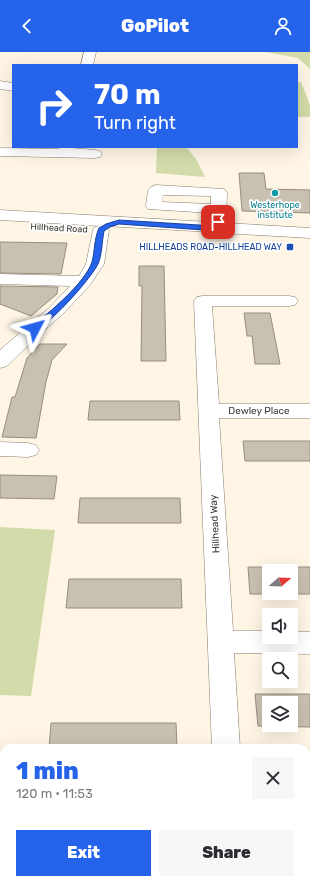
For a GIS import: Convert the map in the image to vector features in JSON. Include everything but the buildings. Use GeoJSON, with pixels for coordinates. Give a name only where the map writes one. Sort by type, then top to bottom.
{"type":"FeatureCollection","features":[{"type":"Feature","properties":{"kind":"street"},"geometry":{"type":"LineString","coordinates":[[87,64],[90,52]]}},
{"type":"Feature","properties":{"kind":"street"},"geometry":{"type":"LineString","coordinates":[[0,85],[12,87]]}},
{"type":"Feature","properties":{"kind":"street"},"geometry":{"type":"LineString","coordinates":[[0,152],[66,150],[95,154]]}},
{"type":"Feature","properties":{"kind":"street"},"geometry":{"type":"LineString","coordinates":[[218,228],[219,209]]}},
{"type":"Feature","properties":{"kind":"street"},"geometry":{"type":"LineString","coordinates":[[0,215],[94,225],[108,225],[119,222],[310,233]]}},
{"type":"Feature","properties":{"kind":"street","name":"Hillhead Road"},"geometry":{"type":"LineString","coordinates":[[0,225],[94,225],[310,239]]}},
{"type":"Feature","properties":{"kind":"street"},"geometry":{"type":"LineString","coordinates":[[0,362],[24,337],[56,311],[84,281],[95,264],[94,225]]}},
{"type":"Feature","properties":{"kind":"street"},"geometry":{"type":"LineString","coordinates":[[0,279],[84,281]]}},
{"type":"Feature","properties":{"kind":"street","name":"Hillhead Way"},"geometry":{"type":"LineString","coordinates":[[226,744],[203,300],[289,301]]}},
{"type":"Feature","properties":{"kind":"street","name":"Dewley Place"},"geometry":{"type":"LineString","coordinates":[[209,410],[310,411]]}},
{"type":"Feature","properties":{"kind":"street"},"geometry":{"type":"LineString","coordinates":[[0,449],[28,450]]}},
{"type":"Feature","properties":{"kind":"street"},"geometry":{"type":"LineString","coordinates":[[221,642],[310,642]]}},
{"type":"Feature","properties":{"kind":"green space"},"geometry":{"type":"Polygon","coordinates":[[[265,52],[310,52],[310,69],[298,58],[265,52]]]}},
{"type":"Feature","properties":{"kind":"green space"},"geometry":{"type":"Polygon","coordinates":[[[298,82],[301,82],[310,105],[310,117],[298,117],[298,82]]]}},
{"type":"Feature","properties":{"kind":"green space"},"geometry":{"type":"Polygon","coordinates":[[[157,148],[187,148],[196,159],[205,177],[156,173],[157,148]]]}},
{"type":"Feature","properties":{"kind":"green space"},"geometry":{"type":"Polygon","coordinates":[[[0,527],[55,530],[31,696],[0,695],[0,527]]]}},
{"type":"Feature","properties":{"kind":"place","name":"Westerhope institute"},"geometry":{"type":"Point","coordinates":[275,193]}},
{"type":"Feature","properties":{"kind":"place","name":"HILLHEADS ROAD-HILLHEAD WAY"},"geometry":{"type":"Point","coordinates":[290,247]}},
{"type":"Feature","properties":{"kind":"route"},"geometry":{"type":"LineString","coordinates":[[35,328],[56,311],[84,281],[95,264],[101,230],[108,225],[119,222],[218,228],[218,222]]}}]}
